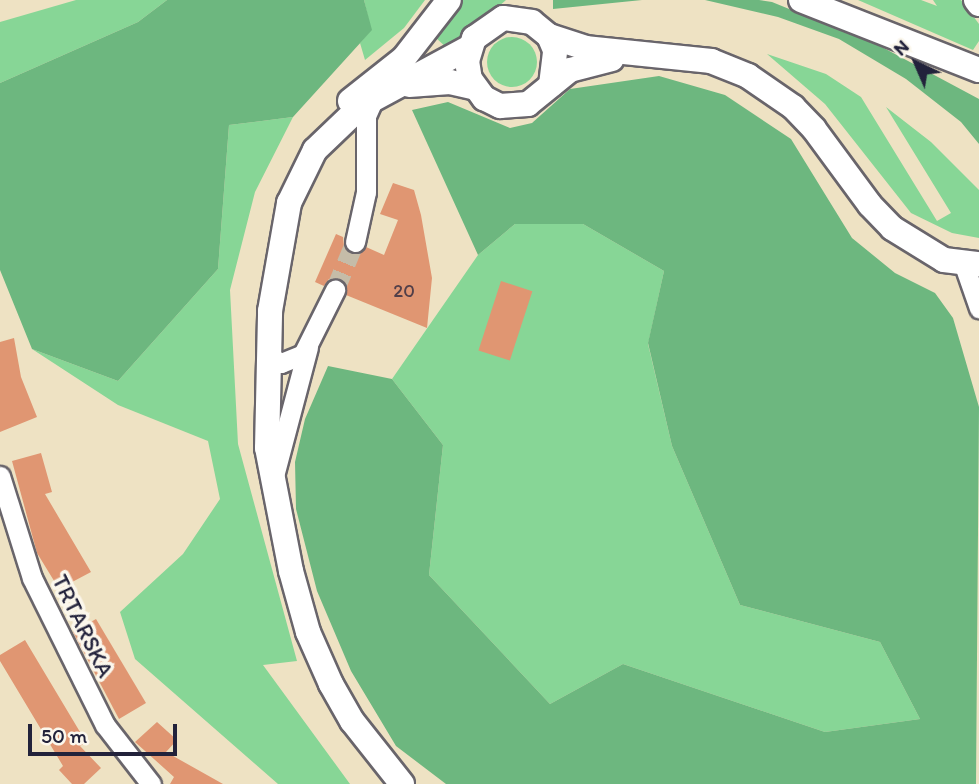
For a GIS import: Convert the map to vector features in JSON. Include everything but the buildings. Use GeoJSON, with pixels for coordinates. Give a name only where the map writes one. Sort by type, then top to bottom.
{"type":"FeatureCollection","features":[{"type":"Feature","properties":{"kind":"main road"},"geometry":{"type":"LineString","coordinates":[[402,784],[352,721],[308,632],[272,484],[267,448],[267,355],[276,261],[289,203],[305,166],[346,105],[404,58],[449,0]]}},
{"type":"Feature","properties":{"kind":"main road"},"geometry":{"type":"LineString","coordinates":[[535,0],[557,64],[551,85]]}},
{"type":"Feature","properties":{"kind":"main road"},"geometry":{"type":"LineString","coordinates":[[801,0],[978,71]]}},
{"type":"Feature","properties":{"kind":"main road"},"geometry":{"type":"LineString","coordinates":[[475,88],[467,70],[470,47],[482,28],[510,9],[520,18],[569,46],[711,61],[769,89],[814,129],[870,205],[892,228],[913,244],[971,265]]}},
{"type":"Feature","properties":{"kind":"main road"},"geometry":{"type":"LineString","coordinates":[[326,136],[374,98],[470,47]]}},
{"type":"Feature","properties":{"kind":"main road"},"geometry":{"type":"LineString","coordinates":[[398,86],[450,82],[475,88],[492,102],[514,107],[540,97],[551,85],[582,64],[640,53]]}},
{"type":"Feature","properties":{"kind":"street"},"geometry":{"type":"LineString","coordinates":[[355,243],[366,192],[366,116],[374,98]]}},
{"type":"Feature","properties":{"kind":"street"},"geometry":{"type":"LineString","coordinates":[[971,265],[979,308]]}},
{"type":"Feature","properties":{"kind":"street"},"geometry":{"type":"LineString","coordinates":[[272,484],[308,347],[334,290]]}},
{"type":"Feature","properties":{"kind":"street"},"geometry":{"type":"LineString","coordinates":[[267,355],[274,360],[290,362],[308,347]]}},
{"type":"Feature","properties":{"kind":"street","name":"TRTARSKA"},"geometry":{"type":"LineString","coordinates":[[0,476],[32,578],[104,725],[151,784]]}},
{"type":"Feature","properties":{"kind":"green space"},"geometry":{"type":"Polygon","coordinates":[[[76,0],[167,0],[138,22],[0,83],[0,22],[76,0]]]}},
{"type":"Feature","properties":{"kind":"green space"},"geometry":{"type":"Polygon","coordinates":[[[167,0],[364,0],[372,30],[293,117],[229,125],[218,269],[118,381],[32,349],[0,270],[0,83],[138,22],[167,0]]]}},
{"type":"Feature","properties":{"kind":"green space"},"geometry":{"type":"Polygon","coordinates":[[[364,0],[425,0],[404,28],[365,60],[360,43],[371,30],[364,0]]]}},
{"type":"Feature","properties":{"kind":"green space"},"geometry":{"type":"Polygon","coordinates":[[[461,0],[506,0],[449,50],[435,37],[461,0]]]}},
{"type":"Feature","properties":{"kind":"green space"},"geometry":{"type":"Polygon","coordinates":[[[553,0],[642,0],[553,9],[553,0]]]}},
{"type":"Feature","properties":{"kind":"green space"},"geometry":{"type":"Polygon","coordinates":[[[705,0],[772,2],[880,46],[979,99],[979,144],[961,122],[906,79],[839,39],[778,17],[705,0]]]}},
{"type":"Feature","properties":{"kind":"green space"},"geometry":{"type":"Polygon","coordinates":[[[858,0],[921,0],[937,6],[933,0],[961,0],[979,24],[979,41],[973,50],[858,0]]]}},
{"type":"Feature","properties":{"kind":"green space"},"geometry":{"type":"Polygon","coordinates":[[[512,37],[529,45],[537,62],[529,79],[512,87],[495,79],[487,62],[495,45],[512,37]]]}},
{"type":"Feature","properties":{"kind":"green space"},"geometry":{"type":"Polygon","coordinates":[[[767,54],[826,74],[861,97],[937,221],[951,213],[886,107],[931,142],[979,190],[979,238],[952,233],[911,213],[825,104],[767,54]]]}},
{"type":"Feature","properties":{"kind":"green space"},"geometry":{"type":"Polygon","coordinates":[[[659,76],[725,95],[791,139],[852,238],[895,273],[935,293],[953,318],[979,407],[976,784],[446,784],[396,746],[351,671],[317,591],[296,509],[295,462],[305,419],[328,366],[392,379],[443,445],[429,575],[550,704],[623,664],[825,732],[920,719],[880,642],[740,605],[672,446],[648,343],[664,271],[583,224],[515,224],[478,255],[412,110],[448,102],[510,128],[532,123],[570,89],[659,76]]]}},
{"type":"Feature","properties":{"kind":"green space"},"geometry":{"type":"Polygon","coordinates":[[[293,117],[255,192],[230,290],[238,444],[297,661],[263,665],[350,784],[278,784],[135,659],[120,612],[183,554],[220,499],[208,441],[118,405],[32,349],[118,381],[218,269],[229,125],[293,117]]]}},
{"type":"Feature","properties":{"kind":"green space"},"geometry":{"type":"Polygon","coordinates":[[[515,224],[583,224],[664,271],[648,344],[672,446],[740,605],[880,642],[920,719],[825,732],[623,664],[550,704],[429,575],[443,445],[392,379],[478,255],[515,224]]]}},
{"type":"Feature","properties":{"kind":"tunnel"},"geometry":{"type":"LineString","coordinates":[[335,290],[355,242]]}}]}
